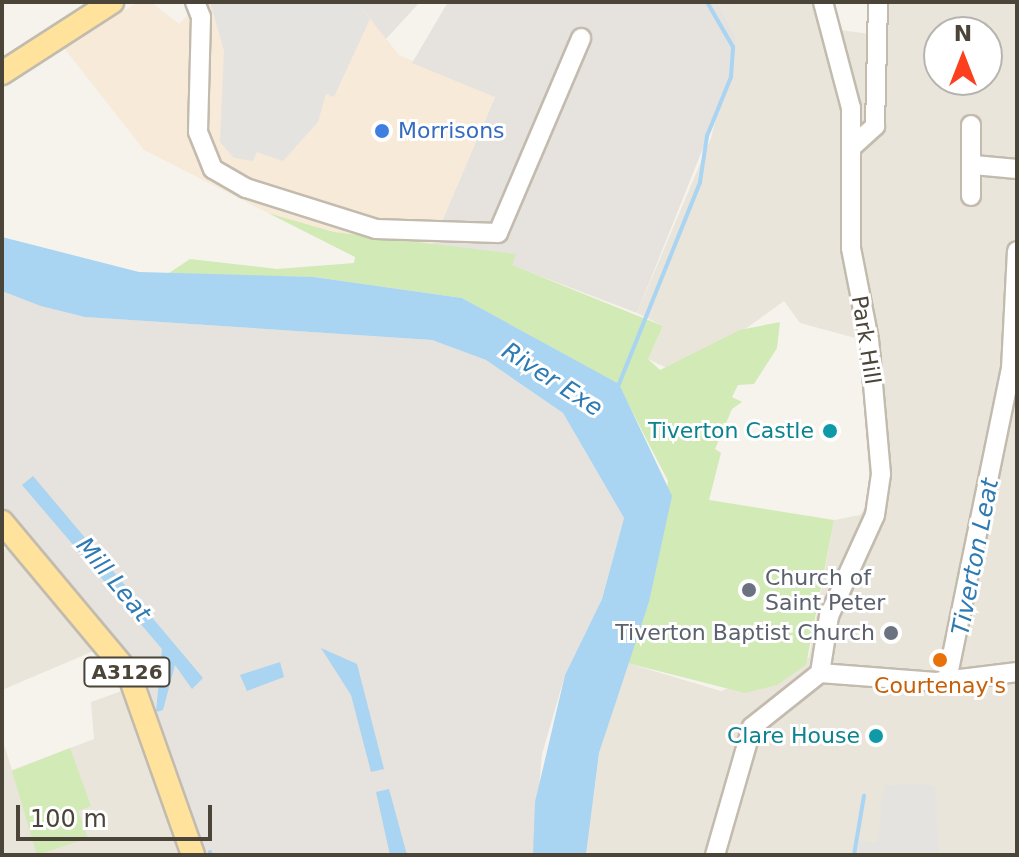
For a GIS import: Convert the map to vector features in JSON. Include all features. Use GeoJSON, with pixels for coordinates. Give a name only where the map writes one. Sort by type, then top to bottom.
{"type":"FeatureCollection","features":[{"type":"Feature","properties":{"kind":"main road"},"geometry":{"type":"LineString","coordinates":[[2,66],[86,2]]}},
{"type":"Feature","properties":{"kind":"main road"},"geometry":{"type":"LineString","coordinates":[[2,73],[112,2]]}},
{"type":"Feature","properties":{"kind":"main road","name":"A3126"},"geometry":{"type":"LineString","coordinates":[[5,532],[129,674],[193,855]]}},
{"type":"Feature","properties":{"kind":"street"},"geometry":{"type":"LineString","coordinates":[[181,2],[199,40]]}},
{"type":"Feature","properties":{"kind":"street"},"geometry":{"type":"LineString","coordinates":[[195,2],[199,40],[198,132],[213,169],[333,219],[477,238],[498,233],[507,218],[581,38]]}},
{"type":"Feature","properties":{"kind":"street","name":"Park Hill"},"geometry":{"type":"LineString","coordinates":[[820,673],[829,616],[869,531],[881,474],[871,352],[851,248],[851,108],[823,2]]}},
{"type":"Feature","properties":{"kind":"street"},"geometry":{"type":"LineString","coordinates":[[853,146],[875,126],[878,2]]}},
{"type":"Feature","properties":{"kind":"street"},"geometry":{"type":"LineString","coordinates":[[971,125],[974,165],[971,196]]}},
{"type":"Feature","properties":{"kind":"street"},"geometry":{"type":"LineString","coordinates":[[974,165],[1017,169]]}},
{"type":"Feature","properties":{"kind":"street"},"geometry":{"type":"LineString","coordinates":[[954,679],[999,419],[1014,369],[1017,251]]}},
{"type":"Feature","properties":{"kind":"street"},"geometry":{"type":"LineString","coordinates":[[715,855],[752,727],[820,673],[835,680],[954,679],[1017,672]]}},
{"type":"Feature","properties":{"kind":"shaded area"},"geometry":{"type":"Polygon","coordinates":[[[138,2],[151,2],[179,24],[201,2],[357,2],[399,55],[495,96],[432,245],[334,232],[268,213],[144,150],[64,48],[138,2]]]}},
{"type":"Feature","properties":{"kind":"shaded area"},"geometry":{"type":"Polygon","coordinates":[[[210,2],[357,2],[370,19],[334,97],[326,94],[318,122],[283,161],[257,152],[253,161],[234,158],[220,142],[224,51],[210,2]]]}},
{"type":"Feature","properties":{"kind":"shaded area"},"geometry":{"type":"Polygon","coordinates":[[[357,2],[420,2],[386,39],[357,2]]]}},
{"type":"Feature","properties":{"kind":"shaded area"},"geometry":{"type":"Polygon","coordinates":[[[448,2],[718,2],[736,37],[732,76],[637,313],[511,265],[515,254],[432,245],[495,97],[412,63],[448,2]]]}},
{"type":"Feature","properties":{"kind":"shaded area"},"geometry":{"type":"Polygon","coordinates":[[[718,2],[811,2],[819,27],[884,36],[889,2],[1017,2],[1017,855],[586,855],[599,753],[627,663],[721,691],[809,657],[834,520],[860,515],[871,498],[859,339],[800,323],[784,301],[726,343],[669,369],[648,359],[663,326],[637,313],[711,138],[736,37],[718,2]]]}},
{"type":"Feature","properties":{"kind":"shaded area"},"geometry":{"type":"Polygon","coordinates":[[[2,291],[85,317],[432,340],[486,360],[563,413],[624,518],[602,599],[565,675],[542,754],[533,855],[199,855],[128,653],[2,509],[2,291]]]}},
{"type":"Feature","properties":{"kind":"shaded area"},"geometry":{"type":"Polygon","coordinates":[[[11,545],[96,650],[2,690],[2,551],[11,545]]]}},
{"type":"Feature","properties":{"kind":"shaded area"},"geometry":{"type":"Polygon","coordinates":[[[127,689],[198,855],[2,855],[2,738],[12,770],[94,739],[91,702],[127,689]]]}},
{"type":"Feature","properties":{"kind":"shaded area"},"geometry":{"type":"Polygon","coordinates":[[[927,784],[936,788],[939,855],[856,855],[859,841],[877,842],[884,785],[927,784]]]}},
{"type":"Feature","properties":{"kind":"green space"},"geometry":{"type":"Polygon","coordinates":[[[268,213],[334,232],[516,254],[512,265],[663,326],[648,359],[660,370],[740,330],[780,322],[777,348],[754,384],[738,385],[732,397],[742,402],[732,409],[715,449],[721,453],[709,500],[834,520],[806,665],[777,685],[745,693],[627,663],[649,602],[668,481],[618,384],[462,298],[314,277],[166,275],[190,259],[277,269],[354,263],[355,257],[268,213]]]}},
{"type":"Feature","properties":{"kind":"green space"},"geometry":{"type":"Polygon","coordinates":[[[70,748],[91,806],[78,811],[88,838],[37,855],[12,771],[70,748]]]}},
{"type":"Feature","properties":{"kind":"water","name":"River Exe"},"geometry":{"type":"Polygon","coordinates":[[[2,237],[139,272],[314,277],[462,298],[619,384],[672,496],[649,602],[599,753],[586,855],[533,855],[535,802],[565,675],[602,599],[624,518],[563,413],[486,360],[432,340],[85,317],[41,306],[2,291],[2,237]]]}},
{"type":"Feature","properties":{"kind":"water","name":"Mill Leat"},"geometry":{"type":"Polygon","coordinates":[[[33,476],[203,678],[192,689],[175,665],[163,710],[156,712],[162,649],[22,485],[33,476]]]}},
{"type":"Feature","properties":{"kind":"water"},"geometry":{"type":"Polygon","coordinates":[[[321,648],[357,664],[384,769],[371,772],[351,695],[321,648]]]}},
{"type":"Feature","properties":{"kind":"water"},"geometry":{"type":"Polygon","coordinates":[[[280,662],[284,677],[247,691],[240,675],[280,662]]]}},
{"type":"Feature","properties":{"kind":"water"},"geometry":{"type":"Polygon","coordinates":[[[389,789],[407,855],[390,855],[376,792],[389,789]]]}},
{"type":"Feature","properties":{"kind":"waterway"},"geometry":{"type":"LineString","coordinates":[[619,384],[700,182],[707,136],[731,77],[733,47],[707,2]]}},
{"type":"Feature","properties":{"kind":"waterway"},"geometry":{"type":"LineString","coordinates":[[854,855],[864,796]]}},
{"type":"Feature","properties":{"kind":"place","name":"Morrisons"},"geometry":{"type":"Point","coordinates":[382,131]}},
{"type":"Feature","properties":{"kind":"place","name":"Tiverton Castle"},"geometry":{"type":"Point","coordinates":[830,431]}},
{"type":"Feature","properties":{"kind":"place","name":"Church of Saint Peter"},"geometry":{"type":"Point","coordinates":[749,590]}},
{"type":"Feature","properties":{"kind":"place","name":"Tiverton Baptist Church"},"geometry":{"type":"Point","coordinates":[891,633]}},
{"type":"Feature","properties":{"kind":"place","name":"Courtenay's"},"geometry":{"type":"Point","coordinates":[940,660]}},
{"type":"Feature","properties":{"kind":"place","name":"Clare House"},"geometry":{"type":"Point","coordinates":[876,736]}},
{"type":"Feature","properties":{"kind":"water label","name":"Tiverton Leat"},"geometry":{"type":"Point","coordinates":[976,557]}}]}
